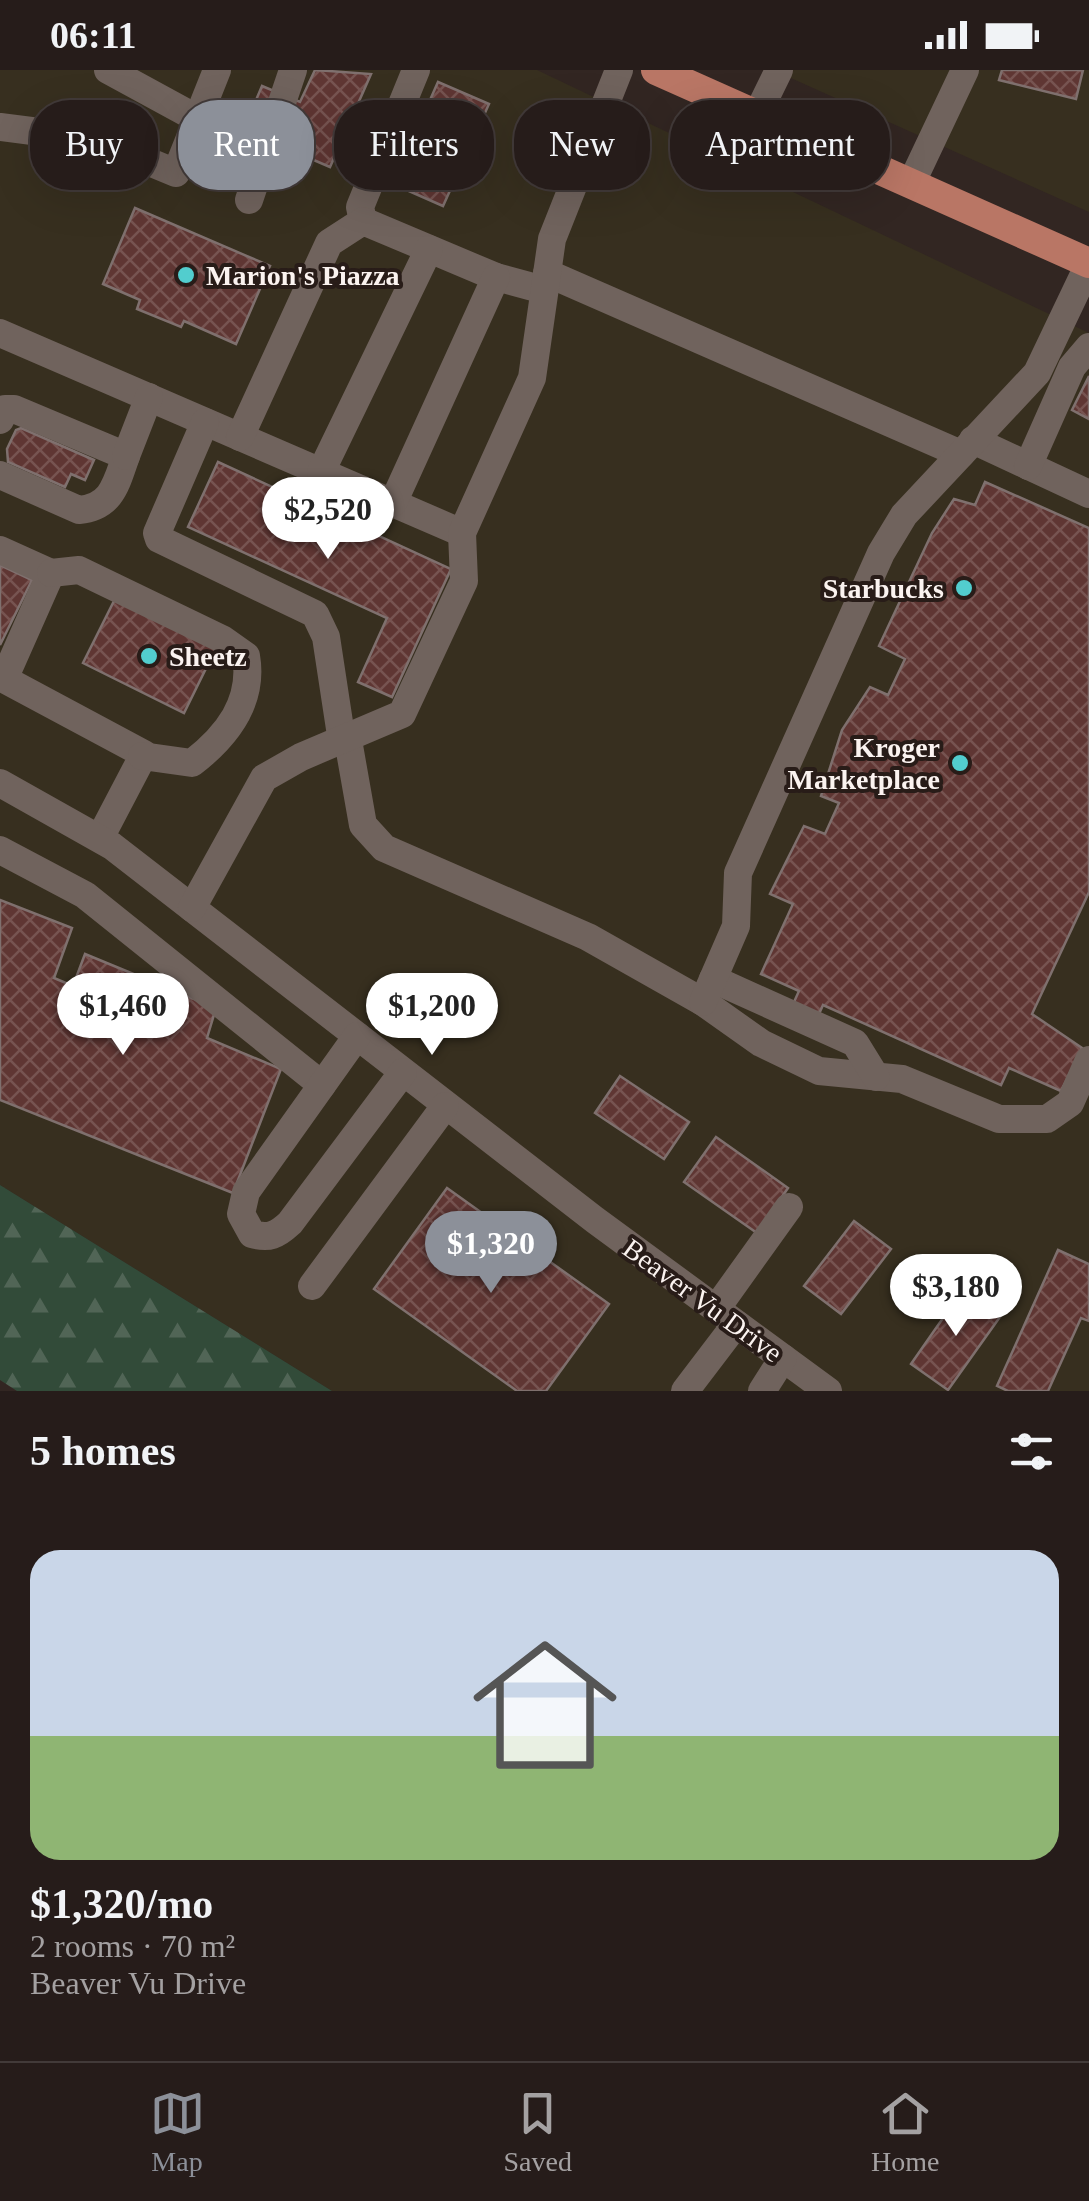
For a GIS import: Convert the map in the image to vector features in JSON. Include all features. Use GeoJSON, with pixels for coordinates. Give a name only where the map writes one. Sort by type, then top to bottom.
{"type":"FeatureCollection","features":[{"type":"Feature","properties":{"kind":"main road"},"geometry":{"type":"LineString","coordinates":[[656,70],[723,100]]}},
{"type":"Feature","properties":{"kind":"main road"},"geometry":{"type":"LineString","coordinates":[[890,175],[1089,264]]}},
{"type":"Feature","properties":{"kind":"street"},"geometry":{"type":"LineString","coordinates":[[108,70],[178,107]]}},
{"type":"Feature","properties":{"kind":"street"},"geometry":{"type":"LineString","coordinates":[[205,100],[217,70]]}},
{"type":"Feature","properties":{"kind":"street"},"geometry":{"type":"LineString","coordinates":[[248,200],[293,70]]}},
{"type":"Feature","properties":{"kind":"street"},"geometry":{"type":"LineString","coordinates":[[363,221],[360,207],[416,70]]}},
{"type":"Feature","properties":{"kind":"street"},"geometry":{"type":"LineString","coordinates":[[192,908],[264,778],[301,757],[402,714],[464,582],[462,533],[532,378],[552,239],[620,70]]}},
{"type":"Feature","properties":{"kind":"street"},"geometry":{"type":"LineString","coordinates":[[764,100],[779,70]]}},
{"type":"Feature","properties":{"kind":"street"},"geometry":{"type":"LineString","coordinates":[[911,184],[965,70]]}},
{"type":"Feature","properties":{"kind":"street"},"geometry":{"type":"LineString","coordinates":[[0,127],[94,140],[176,173],[178,168]]}},
{"type":"Feature","properties":{"kind":"street"},"geometry":{"type":"LineString","coordinates":[[363,221],[496,278],[546,282],[967,447],[1028,466],[1089,494]]}},
{"type":"Feature","properties":{"kind":"street"},"geometry":{"type":"LineString","coordinates":[[240,437],[329,242],[363,221]]}},
{"type":"Feature","properties":{"kind":"street"},"geometry":{"type":"LineString","coordinates":[[321,472],[430,248]]}},
{"type":"Feature","properties":{"kind":"street"},"geometry":{"type":"LineString","coordinates":[[708,991],[736,926],[738,873],[882,554],[904,515],[1037,373],[1089,264]]}},
{"type":"Feature","properties":{"kind":"street"},"geometry":{"type":"LineString","coordinates":[[393,503],[496,278]]}},
{"type":"Feature","properties":{"kind":"street"},"geometry":{"type":"LineString","coordinates":[[0,333],[462,533]]}},
{"type":"Feature","properties":{"kind":"street"},"geometry":{"type":"LineString","coordinates":[[1028,466],[1072,367],[1089,346]]}},
{"type":"Feature","properties":{"kind":"street"},"geometry":{"type":"LineString","coordinates":[[0,476],[79,510],[90,509],[109,498],[150,397]]}},
{"type":"Feature","properties":{"kind":"street"},"geometry":{"type":"LineString","coordinates":[[0,420],[5,409],[14,408],[126,456]]}},
{"type":"Feature","properties":{"kind":"street"},"geometry":{"type":"LineString","coordinates":[[205,422],[157,533],[159,539],[315,614],[326,637],[362,824],[384,848],[708,991],[855,1043],[876,1077]]}},
{"type":"Feature","properties":{"kind":"street"},"geometry":{"type":"LineString","coordinates":[[0,550],[51,573],[79,570],[222,639],[246,656],[251,683],[224,738],[192,763],[142,756],[4,678],[51,573]]}},
{"type":"Feature","properties":{"kind":"street"},"geometry":{"type":"LineString","coordinates":[[100,838],[142,756]]}},
{"type":"Feature","properties":{"kind":"street","name":"Beaver Vu Drive"},"geometry":{"type":"LineString","coordinates":[[0,782],[100,838],[445,1106],[828,1391]]}},
{"type":"Feature","properties":{"kind":"street"},"geometry":{"type":"LineString","coordinates":[[0,850],[85,895],[322,1085]]}},
{"type":"Feature","properties":{"kind":"street"},"geometry":{"type":"LineString","coordinates":[[708,991],[761,1043],[820,1071],[902,1079],[999,1119],[1047,1119],[1070,1102],[1089,1060]]}},
{"type":"Feature","properties":{"kind":"street"},"geometry":{"type":"LineString","coordinates":[[357,1036],[246,1192],[240,1214],[252,1234],[264,1238],[277,1234],[290,1223],[404,1072]]}},
{"type":"Feature","properties":{"kind":"street"},"geometry":{"type":"LineString","coordinates":[[312,1286],[445,1106]]}},
{"type":"Feature","properties":{"kind":"street"},"geometry":{"type":"LineString","coordinates":[[686,1391],[790,1207]]}},
{"type":"Feature","properties":{"kind":"street"},"geometry":{"type":"LineString","coordinates":[[762,1391],[782,1358]]}},
{"type":"Feature","properties":{"kind":"shaded area"},"geometry":{"type":"Polygon","coordinates":[[[0,70],[537,70],[600,100],[514,100],[514,190],[650,190],[650,124],[670,133],[670,190],[789,190],[1089,333],[1089,1391],[332,1391],[0,1185],[0,70]]]}},
{"type":"Feature","properties":{"kind":"shaded area"},"geometry":{"type":"Polygon","coordinates":[[[773,70],[1089,70],[1089,212],[890,123],[890,100],[840,100],[773,70]]]}},
{"type":"Feature","properties":{"kind":"green space"},"geometry":{"type":"Polygon","coordinates":[[[0,1185],[332,1391],[17,1391],[0,1380],[0,1185]]]}},
{"type":"Feature","properties":{"kind":"building"},"geometry":{"type":"Polygon","coordinates":[[[315,70],[371,74],[360,100],[334,100],[334,158],[330,167],[314,160],[314,100],[301,100],[315,70]]]}},
{"type":"Feature","properties":{"kind":"building"},"geometry":{"type":"Polygon","coordinates":[[[1002,70],[1083,70],[1076,99],[999,80],[1002,70]]]}},
{"type":"Feature","properties":{"kind":"building"},"geometry":{"type":"Polygon","coordinates":[[[438,82],[480,100],[430,100],[438,82]]]}},
{"type":"Feature","properties":{"kind":"building"},"geometry":{"type":"Polygon","coordinates":[[[262,86],[295,100],[256,100],[262,86]]]}},
{"type":"Feature","properties":{"kind":"building"},"geometry":{"type":"Polygon","coordinates":[[[407,190],[450,190],[443,206],[407,190]]]}},
{"type":"Feature","properties":{"kind":"building","name":"Marion's Piazza"},"geometry":{"type":"Polygon","coordinates":[[[135,208],[270,266],[236,344],[184,321],[181,327],[137,309],[140,300],[103,284],[135,208]]]}},
{"type":"Feature","properties":{"kind":"building"},"geometry":{"type":"Polygon","coordinates":[[[1089,376],[1089,419],[1072,410],[1089,376]]]}},
{"type":"Feature","properties":{"kind":"building"},"geometry":{"type":"Polygon","coordinates":[[[21,428],[94,460],[85,480],[71,474],[65,487],[8,462],[7,449],[16,430],[21,428]]]}},
{"type":"Feature","properties":{"kind":"building"},"geometry":{"type":"Polygon","coordinates":[[[218,462],[451,569],[392,697],[358,682],[387,618],[188,527],[218,462]]]}},
{"type":"Feature","properties":{"kind":"building","name":"Kroger Marketplace"},"geometry":{"type":"Polygon","coordinates":[[[985,482],[1089,528],[1089,892],[1032,1014],[1082,1048],[1061,1091],[1009,1068],[1001,1085],[823,1005],[810,1034],[785,1022],[799,991],[761,974],[793,904],[770,894],[804,826],[825,834],[839,803],[821,796],[842,730],[870,687],[888,695],[905,659],[879,646],[932,533],[954,499],[975,505],[985,482]]]}},
{"type":"Feature","properties":{"kind":"building"},"geometry":{"type":"Polygon","coordinates":[[[0,565],[32,580],[0,645],[0,565]]]}},
{"type":"Feature","properties":{"kind":"building","name":"Sheetz"},"geometry":{"type":"Polygon","coordinates":[[[115,599],[216,648],[184,713],[83,663],[115,599]]]}},
{"type":"Feature","properties":{"kind":"building"},"geometry":{"type":"Polygon","coordinates":[[[0,900],[72,928],[54,978],[73,986],[85,954],[216,1008],[207,1038],[281,1069],[233,1193],[0,1100],[0,900]]]}},
{"type":"Feature","properties":{"kind":"building"},"geometry":{"type":"Polygon","coordinates":[[[620,1076],[689,1122],[664,1159],[595,1113],[620,1076]]]}},
{"type":"Feature","properties":{"kind":"building"},"geometry":{"type":"Polygon","coordinates":[[[716,1137],[788,1188],[757,1233],[684,1182],[716,1137]]]}},
{"type":"Feature","properties":{"kind":"building"},"geometry":{"type":"Polygon","coordinates":[[[447,1188],[609,1304],[546,1391],[517,1391],[374,1289],[447,1188]]]}},
{"type":"Feature","properties":{"kind":"building"},"geometry":{"type":"Polygon","coordinates":[[[854,1221],[891,1249],[841,1314],[804,1286],[854,1221]]]}},
{"type":"Feature","properties":{"kind":"building"},"geometry":{"type":"Polygon","coordinates":[[[1058,1250],[1089,1264],[1089,1321],[1081,1318],[1048,1391],[1008,1391],[997,1386],[1058,1250]]]}},
{"type":"Feature","properties":{"kind":"building"},"geometry":{"type":"Polygon","coordinates":[[[964,1288],[1002,1314],[948,1390],[911,1364],[964,1288]]]}},
{"type":"Feature","properties":{"kind":"place","name":"Marion's Piazza"},"geometry":{"type":"Point","coordinates":[186,275]}},
{"type":"Feature","properties":{"kind":"place","name":"Starbucks"},"geometry":{"type":"Point","coordinates":[964,588]}},
{"type":"Feature","properties":{"kind":"place","name":"Sheetz"},"geometry":{"type":"Point","coordinates":[149,656]}},
{"type":"Feature","properties":{"kind":"place","name":"Kroger Marketplace"},"geometry":{"type":"Point","coordinates":[960,763]}}]}
